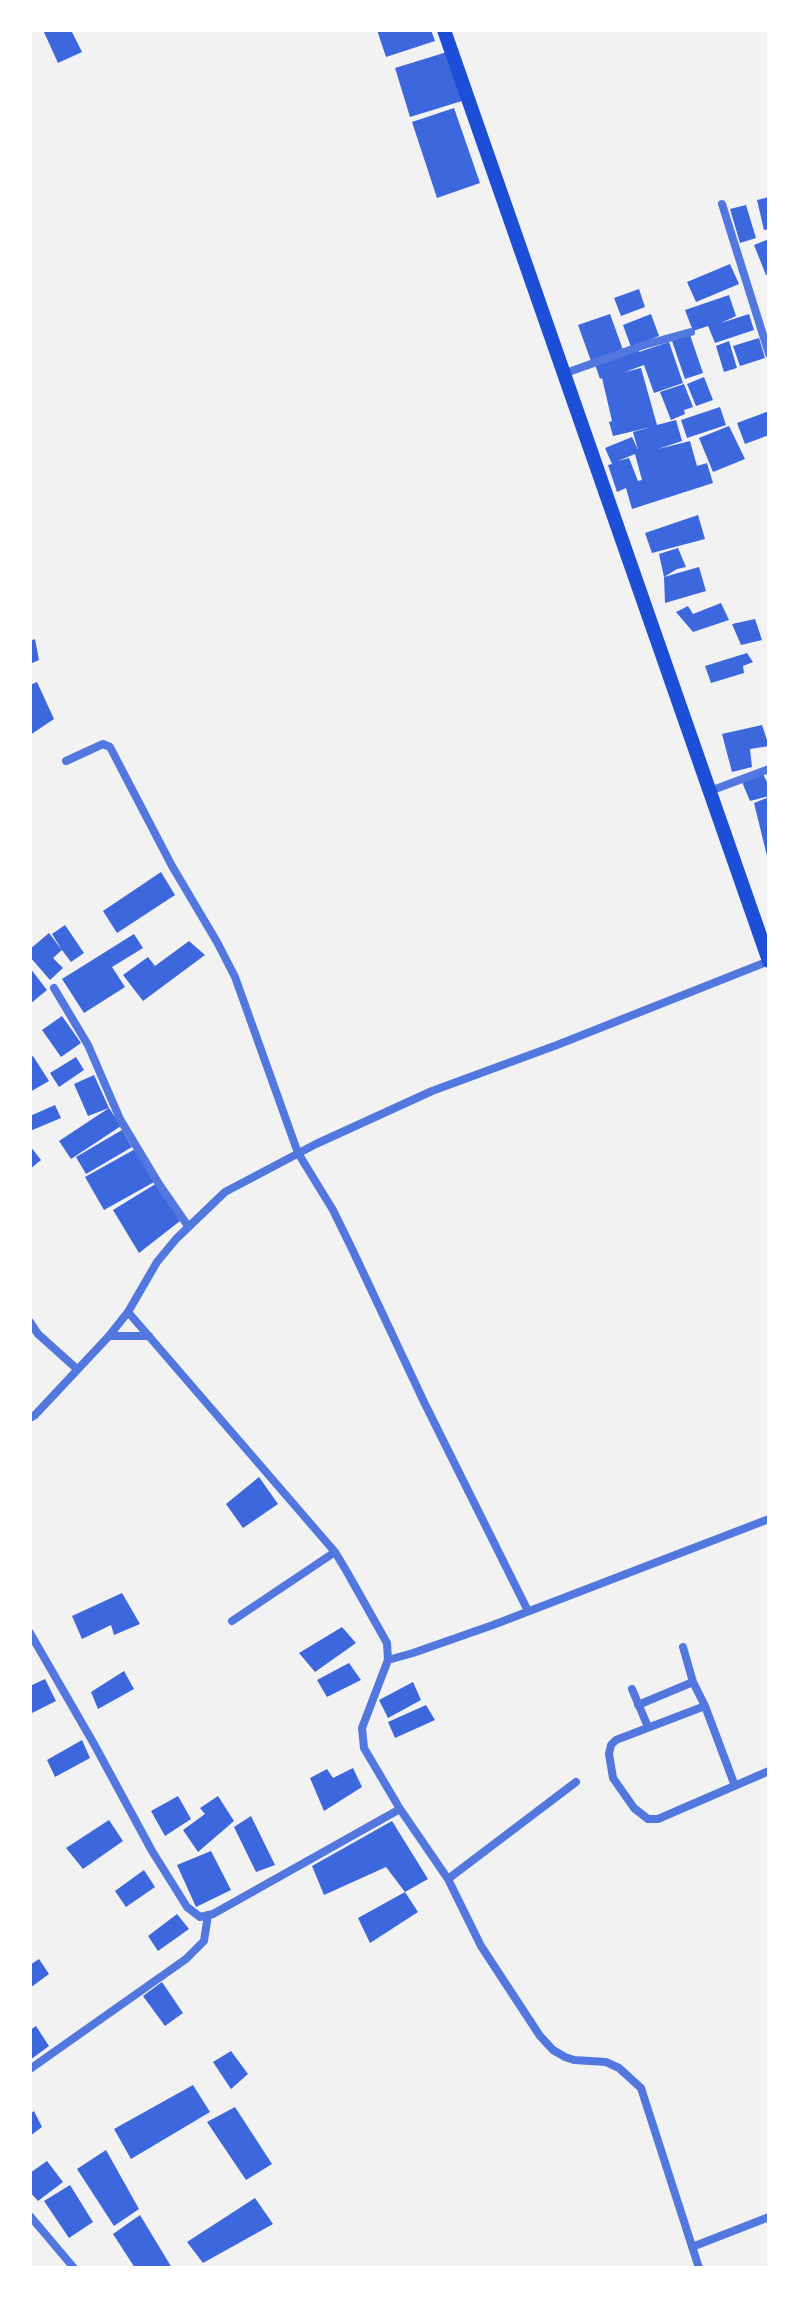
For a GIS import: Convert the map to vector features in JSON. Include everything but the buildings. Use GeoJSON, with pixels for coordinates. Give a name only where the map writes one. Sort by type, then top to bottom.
{"type":"FeatureCollection","features":[{"type":"Feature","properties":{"kind":"main road"},"geometry":{"type":"LineString","coordinates":[[444,30],[769,961]]}},
{"type":"Feature","properties":{"kind":"street"},"geometry":{"type":"LineString","coordinates":[[722,204],[769,354]]}},
{"type":"Feature","properties":{"kind":"street"},"geometry":{"type":"LineString","coordinates":[[563,374],[691,332]]}},
{"type":"Feature","properties":{"kind":"street"},"geometry":{"type":"LineString","coordinates":[[66,761],[103,744],[110,747],[235,977],[302,1151],[528,1611]]}},
{"type":"Feature","properties":{"kind":"street"},"geometry":{"type":"LineString","coordinates":[[710,791],[769,769]]}},
{"type":"Feature","properties":{"kind":"street"},"geometry":{"type":"LineString","coordinates":[[30,1418],[109,1336],[128,1312],[157,1262],[188,1226],[225,1192],[316,1144],[432,1091],[769,961]]}},
{"type":"Feature","properties":{"kind":"street"},"geometry":{"type":"LineString","coordinates":[[54,988],[88,1045],[120,1119],[188,1226]]}},
{"type":"Feature","properties":{"kind":"street"},"geometry":{"type":"LineString","coordinates":[[128,1312],[335,1552],[387,1643],[388,1660],[362,1728],[364,1748],[400,1809],[448,1879],[481,1946],[547,2043],[553,2050],[574,2060],[606,2062],[619,2068],[641,2088],[699,2268]]}},
{"type":"Feature","properties":{"kind":"street"},"geometry":{"type":"LineString","coordinates":[[30,1322],[38,1334],[77,1369]]}},
{"type":"Feature","properties":{"kind":"street"},"geometry":{"type":"LineString","coordinates":[[109,1336],[149,1336]]}},
{"type":"Feature","properties":{"kind":"street"},"geometry":{"type":"LineString","coordinates":[[388,1660],[467,1635],[769,1519]]}},
{"type":"Feature","properties":{"kind":"street"},"geometry":{"type":"LineString","coordinates":[[232,1621],[335,1552]]}},
{"type":"Feature","properties":{"kind":"street"},"geometry":{"type":"LineString","coordinates":[[30,1633],[159,1862],[187,1907],[200,1917],[241,1899],[400,1809]]}},
{"type":"Feature","properties":{"kind":"street"},"geometry":{"type":"LineString","coordinates":[[683,1647],[693,1682],[735,1786]]}},
{"type":"Feature","properties":{"kind":"street"},"geometry":{"type":"LineString","coordinates":[[638,1705],[693,1682]]}},
{"type":"Feature","properties":{"kind":"street"},"geometry":{"type":"LineString","coordinates":[[632,1689],[648,1727]]}},
{"type":"Feature","properties":{"kind":"street"},"geometry":{"type":"LineString","coordinates":[[705,1706],[616,1740],[611,1745],[609,1754],[613,1778],[634,1808],[648,1819],[658,1819],[769,1771]]}},
{"type":"Feature","properties":{"kind":"street"},"geometry":{"type":"LineString","coordinates":[[448,1879],[576,1782]]}},
{"type":"Feature","properties":{"kind":"street"},"geometry":{"type":"LineString","coordinates":[[30,2069],[186,1959],[204,1941],[208,1915]]}},
{"type":"Feature","properties":{"kind":"street"},"geometry":{"type":"LineString","coordinates":[[30,2216],[74,2268]]}},
{"type":"Feature","properties":{"kind":"street"},"geometry":{"type":"LineString","coordinates":[[692,2247],[769,2217]]}}]}
